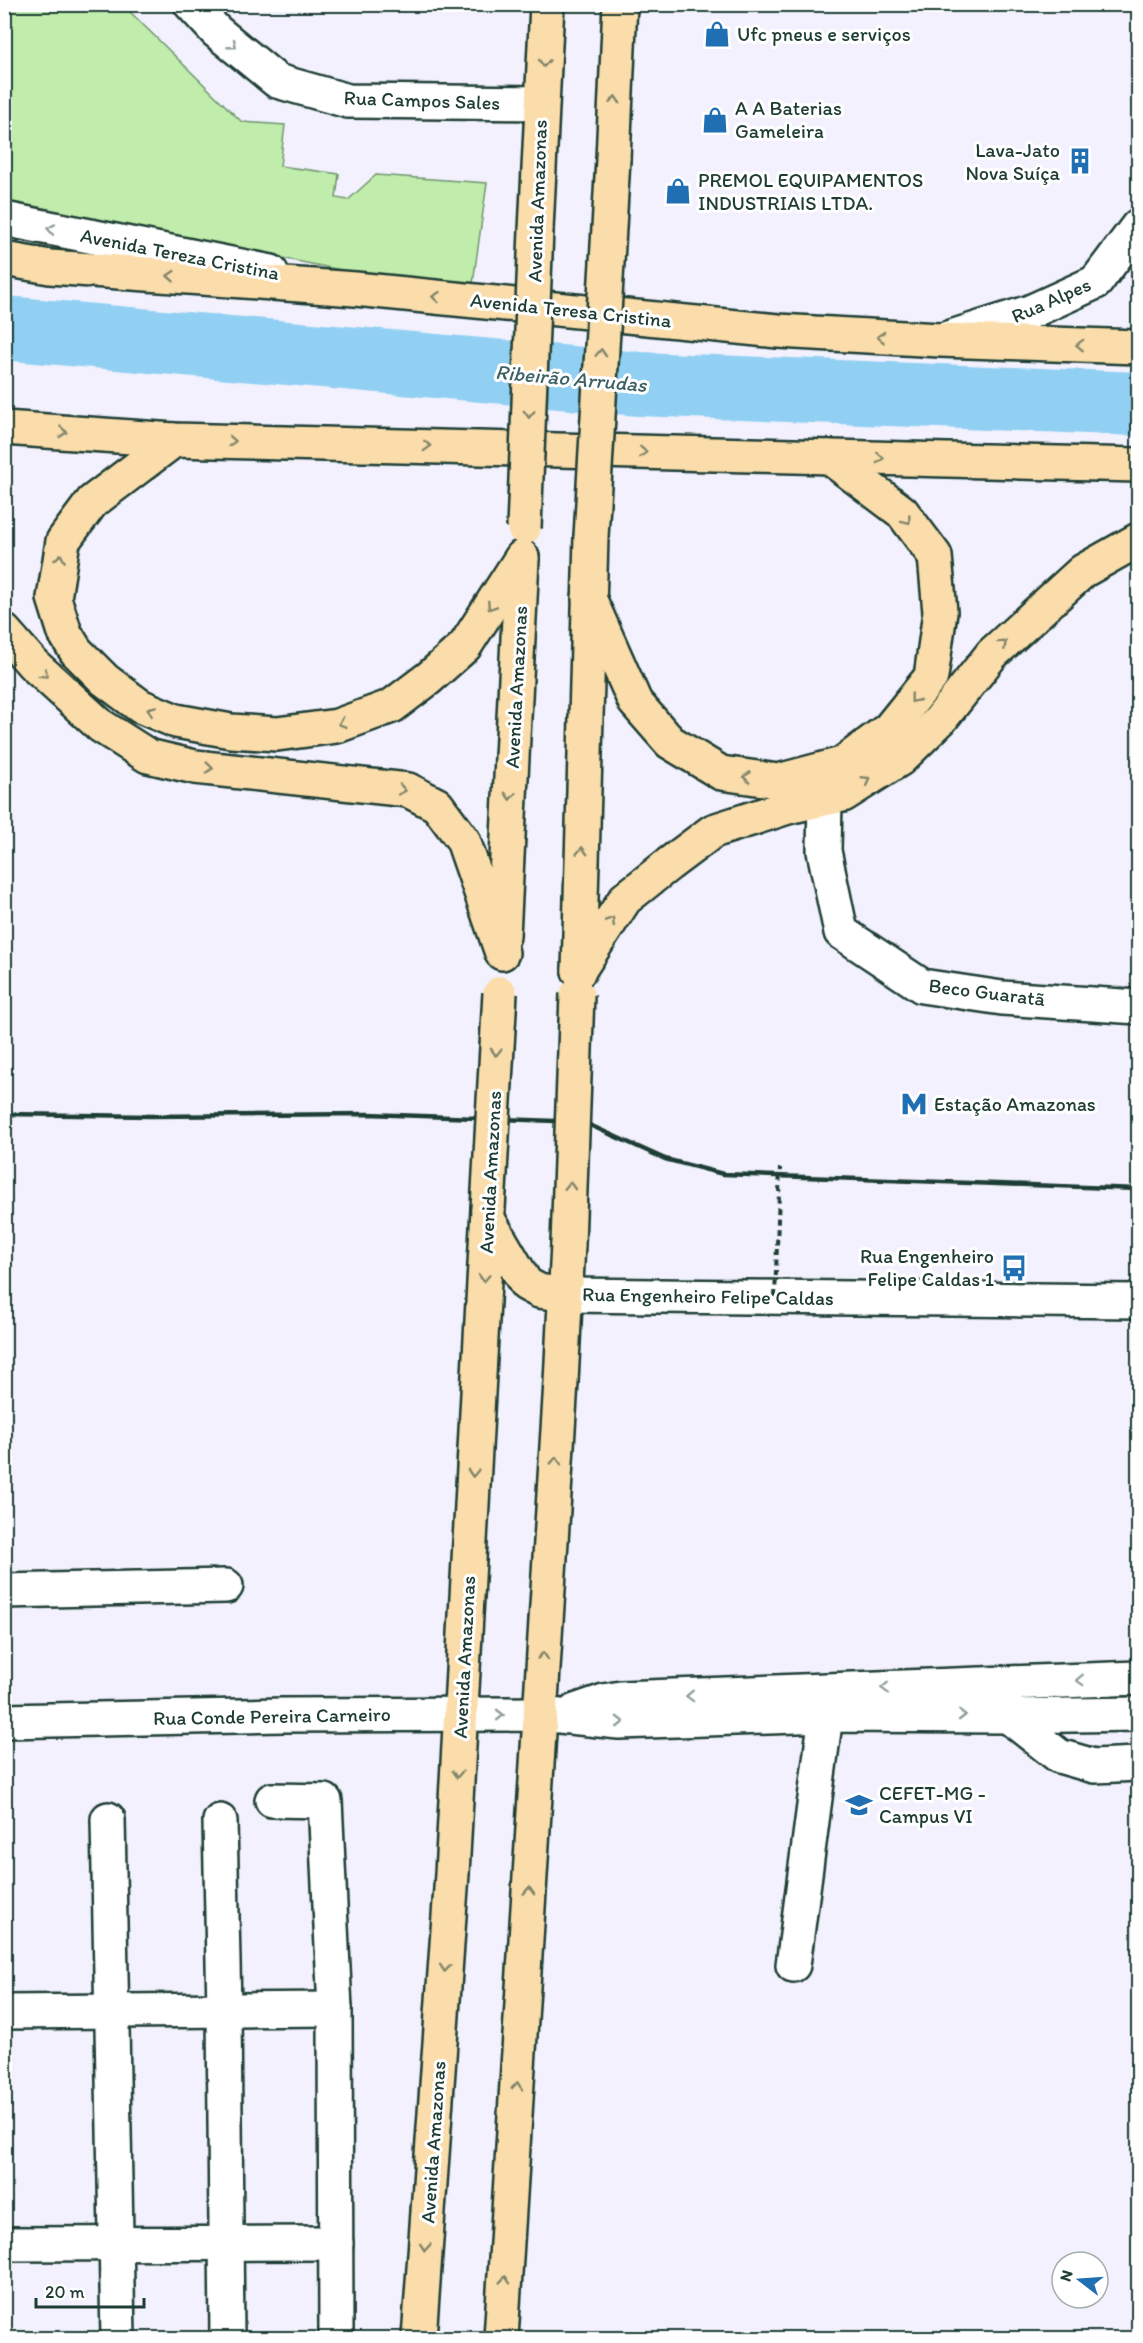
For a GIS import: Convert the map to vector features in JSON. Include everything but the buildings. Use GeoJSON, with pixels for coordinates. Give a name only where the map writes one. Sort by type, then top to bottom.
{"type":"FeatureCollection","features":[{"type":"Feature","properties":{"kind":"main road","name":"Avenida Amazonas"},"geometry":{"type":"LineString","coordinates":[[419,2338],[451,1891],[461,1715],[523,542],[547,4]]}},
{"type":"Feature","properties":{"kind":"main road"},"geometry":{"type":"LineString","coordinates":[[501,2338],[551,1715],[578,982],[591,537],[620,4]]}},
{"type":"Feature","properties":{"kind":"main road","name":"Avenida Teresa Cristina"},"geometry":{"type":"LineString","coordinates":[[4,259],[50,267],[355,289],[778,331],[1138,347]]}},
{"type":"Feature","properties":{"kind":"main road"},"geometry":{"type":"LineString","coordinates":[[4,428],[174,440],[1138,465]]}},
{"type":"Feature","properties":{"kind":"main road"},"geometry":{"type":"LineString","coordinates":[[174,440],[92,502],[63,541],[54,598],[65,633],[75,651],[97,673],[140,706],[176,721],[231,731],[277,734],[337,726],[392,706],[429,678],[465,646],[523,542]]}},
{"type":"Feature","properties":{"kind":"main road"},"geometry":{"type":"LineString","coordinates":[[589,598],[634,702],[670,742],[721,773],[778,781],[842,764],[889,729],[931,677],[939,612],[935,556],[902,512],[829,457]]}},
{"type":"Feature","properties":{"kind":"main road"},"geometry":{"type":"LineString","coordinates":[[578,982],[625,899],[713,831],[788,807],[843,795],[900,759],[940,720],[992,654],[1083,571],[1138,540]]}},
{"type":"Feature","properties":{"kind":"main road"},"geometry":{"type":"LineString","coordinates":[[4,631],[33,664],[101,726],[148,756],[195,767],[408,790],[437,806],[463,840],[502,953]]}},
{"type":"Feature","properties":{"kind":"main road"},"geometry":{"type":"LineString","coordinates":[[488,1214],[526,1284],[539,1291],[566,1295]]}},
{"type":"Feature","properties":{"kind":"street","name":"Rua Campos Sales"},"geometry":{"type":"LineString","coordinates":[[191,4],[216,31],[277,81],[287,84],[348,101],[541,103]]}},
{"type":"Feature","properties":{"kind":"street","name":"Avenida Tereza Cristina"},"geometry":{"type":"LineString","coordinates":[[4,219],[355,289]]}},
{"type":"Feature","properties":{"kind":"street","name":"Rua Alpes"},"geometry":{"type":"LineString","coordinates":[[940,340],[1030,312],[1096,282],[1138,226]]}},
{"type":"Feature","properties":{"kind":"street","name":"Beco Guaratã"},"geometry":{"type":"LineString","coordinates":[[825,799],[824,851],[841,932],[922,986],[1002,998],[1138,1007]]}},
{"type":"Feature","properties":{"kind":"street","name":"Rua Engenheiro Felipe Caldas"},"geometry":{"type":"LineString","coordinates":[[566,1295],[1138,1301]]}},
{"type":"Feature","properties":{"kind":"street"},"geometry":{"type":"LineString","coordinates":[[4,1590],[226,1586]]}},
{"type":"Feature","properties":{"kind":"street"},"geometry":{"type":"LineString","coordinates":[[551,1715],[621,1698],[1138,1678]]}},
{"type":"Feature","properties":{"kind":"street"},"geometry":{"type":"LineString","coordinates":[[1008,1716],[1009,1683]]}},
{"type":"Feature","properties":{"kind":"street","name":"Rua Conde Pereira Carneiro"},"geometry":{"type":"LineString","coordinates":[[4,1721],[283,1714],[551,1715]]}},
{"type":"Feature","properties":{"kind":"street"},"geometry":{"type":"LineString","coordinates":[[551,1715],[619,1722],[826,1714],[1008,1716],[1138,1714]]}},
{"type":"Feature","properties":{"kind":"street"},"geometry":{"type":"LineString","coordinates":[[793,1965],[826,1714]]}},
{"type":"Feature","properties":{"kind":"street"},"geometry":{"type":"LineString","coordinates":[[1008,1716],[1059,1756],[1094,1766],[1138,1764]]}},
{"type":"Feature","properties":{"kind":"street"},"geometry":{"type":"LineString","coordinates":[[272,1800],[325,1801],[335,2009],[336,2338]]}},
{"type":"Feature","properties":{"kind":"street"},"geometry":{"type":"LineString","coordinates":[[108,1819],[118,2338]]}},
{"type":"Feature","properties":{"kind":"street"},"geometry":{"type":"LineString","coordinates":[[220,1821],[227,2338]]}},
{"type":"Feature","properties":{"kind":"street"},"geometry":{"type":"LineString","coordinates":[[4,2012],[335,2009]]}},
{"type":"Feature","properties":{"kind":"street"},"geometry":{"type":"LineString","coordinates":[[4,2244],[336,2243]]}},
{"type":"Feature","properties":{"kind":"path"},"geometry":{"type":"LineString","coordinates":[[775,1297],[780,1168]]}},
{"type":"Feature","properties":{"kind":"green space"},"geometry":{"type":"Polygon","coordinates":[[[4,5],[123,5],[242,122],[285,125],[280,166],[339,174],[336,198],[348,200],[376,175],[487,183],[473,283],[346,271],[5,202],[4,5]]]}},
{"type":"Feature","properties":{"kind":"waterway","name":"Ribeirão Arrudas"},"geometry":{"type":"LineString","coordinates":[[4,328],[640,384],[1138,404]]}},
{"type":"Feature","properties":{"kind":"railway"},"geometry":{"type":"LineString","coordinates":[[4,1114],[151,1116],[368,1114],[583,1122],[665,1159],[723,1174],[1138,1189]]}},
{"type":"Feature","properties":{"kind":"place","name":"Ufc pneus e serviços"},"geometry":{"type":"Point","coordinates":[717,34]}},
{"type":"Feature","properties":{"kind":"place","name":"A A Baterias Gameleira"},"geometry":{"type":"Point","coordinates":[715,120]}},
{"type":"Feature","properties":{"kind":"place","name":"Lava-Jato Nova Suíça"},"geometry":{"type":"Point","coordinates":[1080,161]}},
{"type":"Feature","properties":{"kind":"place","name":"PREMOL EQUIPAMENTOS INDUSTRIAIS LTDA."},"geometry":{"type":"Point","coordinates":[678,191]}},
{"type":"Feature","properties":{"kind":"place","name":"Estação Amazonas"},"geometry":{"type":"Point","coordinates":[914,1104]}},
{"type":"Feature","properties":{"kind":"place","name":"Rua Engenheiro Felipe Caldas 1"},"geometry":{"type":"Point","coordinates":[1014,1268]}},
{"type":"Feature","properties":{"kind":"place","name":"CEFET-MG - Campus VI"},"geometry":{"type":"Point","coordinates":[859,1805]}}]}
